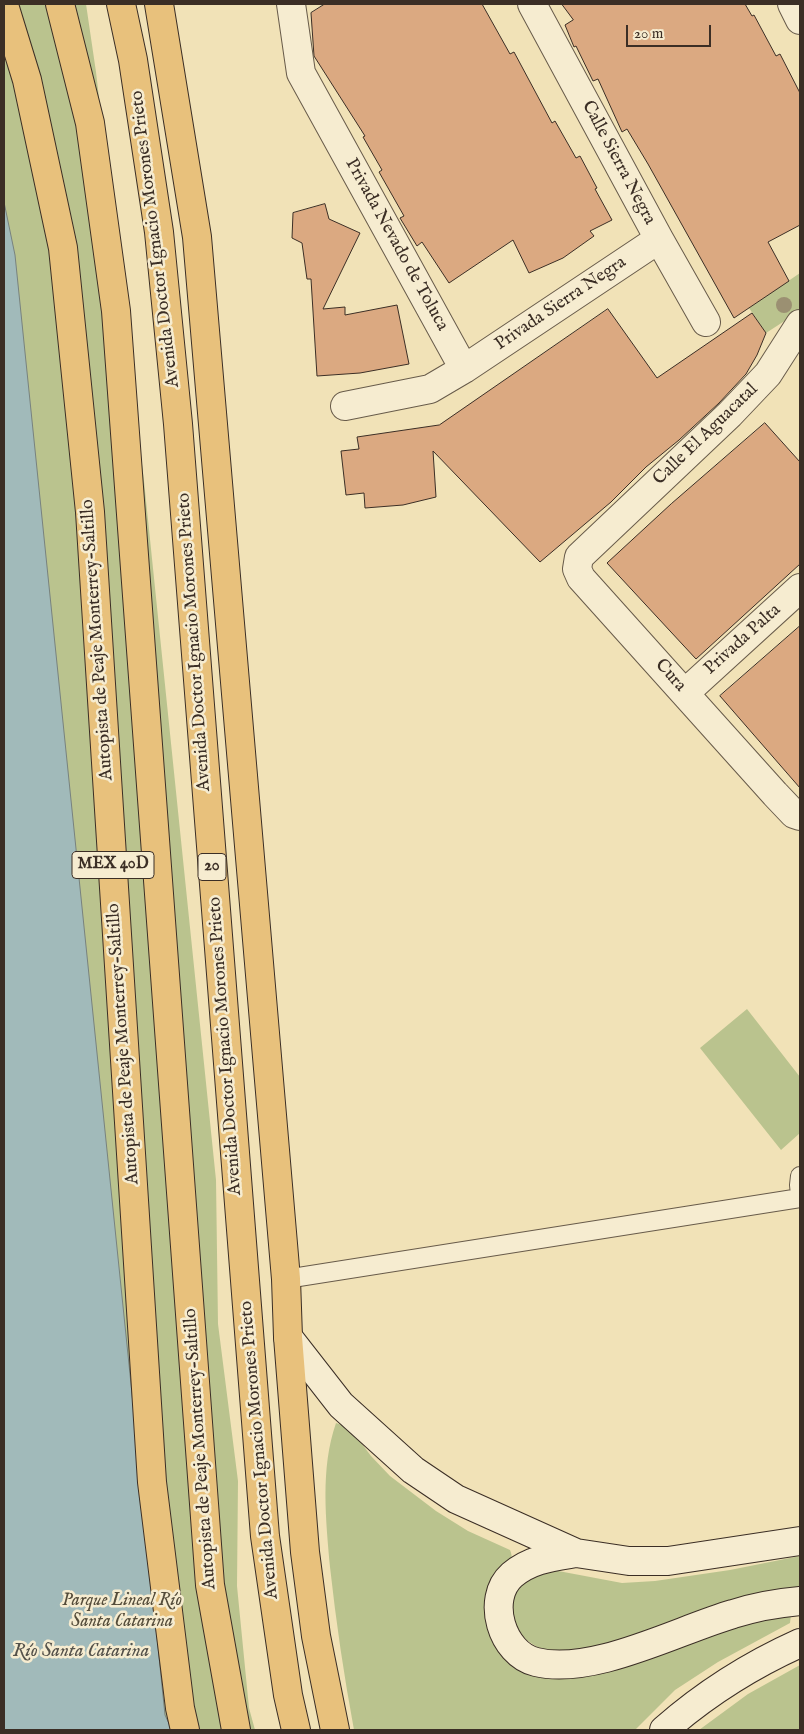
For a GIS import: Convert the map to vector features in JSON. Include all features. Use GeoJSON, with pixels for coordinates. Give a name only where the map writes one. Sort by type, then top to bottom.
{"type":"FeatureCollection","features":[{"type":"Feature","properties":{"kind":"main road","name":"Autopista de Peaje Monterrey-Saltillo"},"geometry":{"type":"LineString","coordinates":[[60,4],[90,123],[116,311],[210,1585],[236,1730]]}},
{"type":"Feature","properties":{"kind":"main road","name":"Avenida Doctor Ignacio Morones Prieto"},"geometry":{"type":"LineString","coordinates":[[121,4],[133,60],[159,232],[178,424],[265,1536],[288,1695],[296,1730]]}},
{"type":"Feature","properties":{"kind":"main road","name":"Avenida Doctor Ignacio Morones Prieto"},"geometry":{"type":"LineString","coordinates":[[159,4],[197,237],[286,1279],[288,1337],[305,1552],[316,1636],[336,1730]]}},
{"type":"Feature","properties":{"kind":"main road","name":"Autopista de Peaje Monterrey-Saltillo"},"geometry":{"type":"LineString","coordinates":[[4,5],[27,80],[63,248],[90,512],[152,1482],[180,1708],[186,1730]]}},
{"type":"Feature","properties":{"kind":"street","name":"Privada Nevado de Toluca"},"geometry":{"type":"LineString","coordinates":[[291,4],[301,73],[464,369]]}},
{"type":"Feature","properties":{"kind":"street","name":"Calle Sierra Negra"},"geometry":{"type":"LineString","coordinates":[[532,4],[706,322]]}},
{"type":"Feature","properties":{"kind":"street"},"geometry":{"type":"LineString","coordinates":[[792,4],[800,20]]}},
{"type":"Feature","properties":{"kind":"street","name":"Privada Sierra Negra"},"geometry":{"type":"LineString","coordinates":[[464,369],[659,239]]}},
{"type":"Feature","properties":{"kind":"street","name":"Calle El Aguacatal"},"geometry":{"type":"LineString","coordinates":[[600,536],[730,414],[768,374],[800,324]]}},
{"type":"Feature","properties":{"kind":"street"},"geometry":{"type":"LineString","coordinates":[[345,406],[430,389],[464,369]]}},
{"type":"Feature","properties":{"kind":"street","name":"Cura"},"geometry":{"type":"LineString","coordinates":[[600,536],[579,556],[576,569],[582,578],[797,815]]}},
{"type":"Feature","properties":{"kind":"street","name":"Privada Palta"},"geometry":{"type":"LineString","coordinates":[[685,693],[800,588]]}},
{"type":"Feature","properties":{"kind":"street"},"geometry":{"type":"LineString","coordinates":[[288,1337],[341,1405],[413,1470],[456,1499],[576,1553],[629,1561],[668,1560],[800,1541]]}},
{"type":"Feature","properties":{"kind":"street"},"geometry":{"type":"LineString","coordinates":[[576,1553],[534,1561],[512,1576],[504,1586],[500,1600],[499,1614],[501,1627],[518,1652],[535,1662],[578,1663],[624,1653],[732,1614],[758,1607],[800,1601]]}},
{"type":"Feature","properties":{"kind":"street"},"geometry":{"type":"LineString","coordinates":[[664,1730],[687,1710],[732,1679],[800,1643]]}},
{"type":"Feature","properties":{"kind":"lane"},"geometry":{"type":"LineString","coordinates":[[286,1279],[800,1196],[800,1176]]}},
{"type":"Feature","properties":{"kind":"green space","name":"Parque Lineal Río Santa Catarina"},"geometry":{"type":"Polygon","coordinates":[[[4,4],[86,4],[96,72],[144,481],[216,1180],[218,1324],[238,1481],[237,1586],[249,1708],[255,1730],[4,1730],[4,4]]]}},
{"type":"Feature","properties":{"kind":"green space"},"geometry":{"type":"Polygon","coordinates":[[[800,273],[800,311],[766,333],[749,308],[800,273]]]}},
{"type":"Feature","properties":{"kind":"green space"},"geometry":{"type":"Polygon","coordinates":[[[747,1009],[800,1077],[800,1133],[781,1150],[700,1048],[747,1009]]]}},
{"type":"Feature","properties":{"kind":"green space"},"geometry":{"type":"Polygon","coordinates":[[[336,1423],[350,1428],[371,1456],[390,1476],[436,1511],[468,1531],[510,1550],[511,1565],[498,1586],[530,1670],[731,1623],[791,1615],[790,1623],[718,1662],[675,1690],[635,1730],[354,1730],[335,1608],[326,1513],[328,1458],[336,1423]]]}},
{"type":"Feature","properties":{"kind":"green space"},"geometry":{"type":"Polygon","coordinates":[[[800,1556],[800,1588],[590,1651],[543,1651],[525,1639],[514,1623],[510,1606],[515,1591],[526,1579],[553,1570],[622,1583],[655,1581],[730,1570],[800,1556]]]}},
{"type":"Feature","properties":{"kind":"green space"},"geometry":{"type":"Polygon","coordinates":[[[800,1665],[800,1730],[699,1730],[748,1694],[800,1665]]]}},
{"type":"Feature","properties":{"kind":"water","name":"Río Santa Catarina"},"geometry":{"type":"Polygon","coordinates":[[[4,202],[15,255],[165,1715],[172,1730],[4,1730],[4,202]]]}},
{"type":"Feature","properties":{"kind":"building"},"geometry":{"type":"Polygon","coordinates":[[[325,4],[482,4],[510,54],[514,52],[552,123],[555,121],[576,158],[580,156],[612,220],[590,231],[594,236],[563,258],[529,273],[513,240],[449,283],[422,242],[417,246],[400,218],[404,216],[379,172],[382,170],[363,137],[365,136],[314,56],[311,13],[325,4]]]}},
{"type":"Feature","properties":{"kind":"building"},"geometry":{"type":"Polygon","coordinates":[[[562,4],[745,4],[752,16],[754,15],[776,56],[780,54],[800,93],[800,225],[768,242],[789,281],[734,318],[627,129],[622,132],[598,79],[593,81],[576,46],[574,47],[565,25],[573,20],[562,4]]]}},
{"type":"Feature","properties":{"kind":"building"},"geometry":{"type":"Polygon","coordinates":[[[325,204],[329,219],[360,233],[323,309],[345,307],[345,315],[397,305],[409,364],[360,373],[317,376],[311,279],[307,279],[302,243],[292,238],[293,213],[325,204]]]}},
{"type":"Feature","properties":{"kind":"building"},"geometry":{"type":"Polygon","coordinates":[[[608,309],[657,378],[752,313],[766,333],[757,355],[746,374],[719,403],[646,467],[611,502],[540,562],[433,451],[436,497],[403,505],[365,508],[364,493],[346,495],[341,451],[359,449],[357,437],[439,425],[608,309]]]}},
{"type":"Feature","properties":{"kind":"building"},"geometry":{"type":"Polygon","coordinates":[[[765,423],[800,462],[800,564],[696,659],[607,563],[671,504],[765,423]]]}},
{"type":"Feature","properties":{"kind":"building"},"geometry":{"type":"Polygon","coordinates":[[[800,626],[800,788],[720,696],[800,626]]]}}]}
